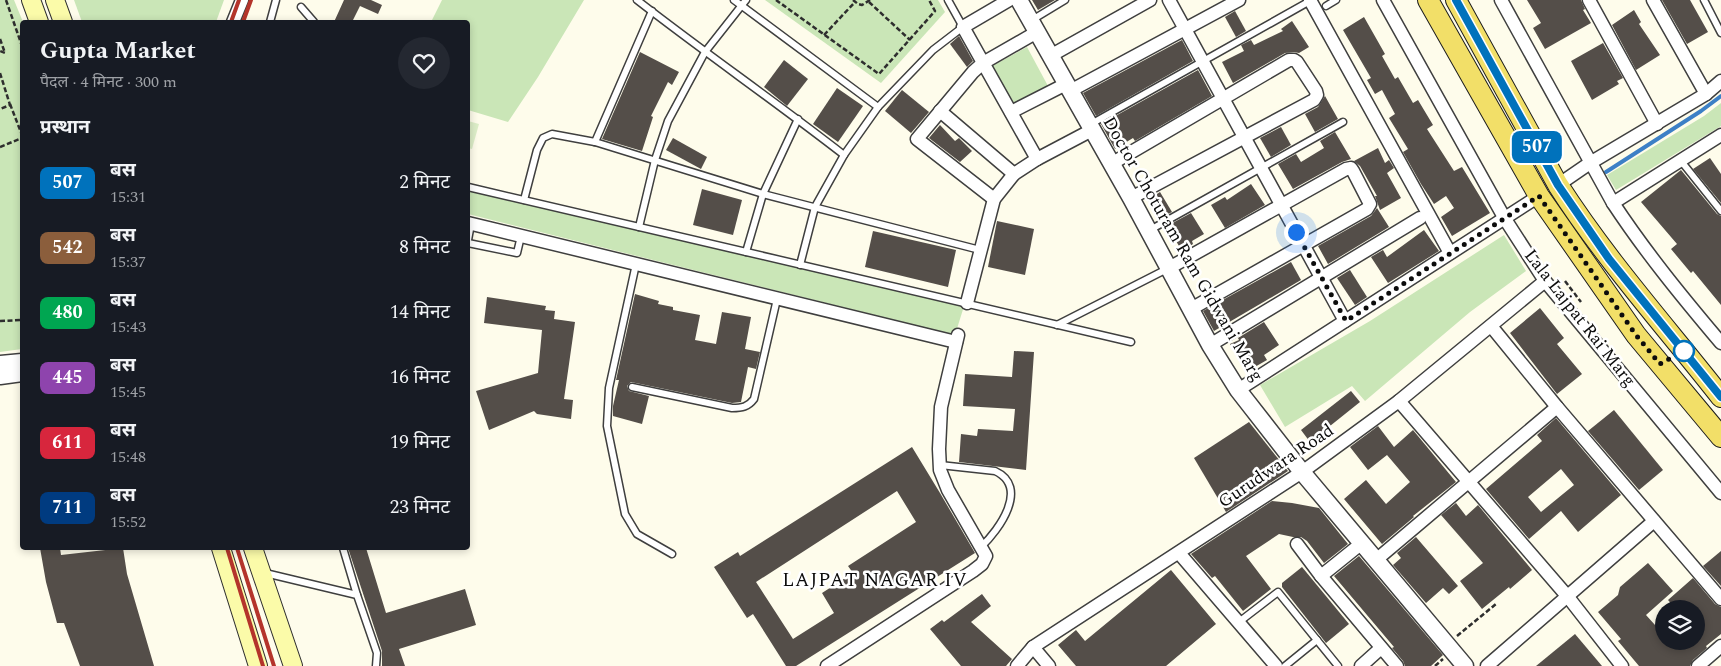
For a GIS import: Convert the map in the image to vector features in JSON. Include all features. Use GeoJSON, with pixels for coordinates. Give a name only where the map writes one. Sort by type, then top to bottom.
{"type":"FeatureCollection","features":[{"type":"Feature","properties":{"kind":"main road"},"geometry":{"type":"LineString","coordinates":[[31,0],[39,20]]}},
{"type":"Feature","properties":{"kind":"main road"},"geometry":{"type":"LineString","coordinates":[[54,0],[62,20]]}},
{"type":"Feature","properties":{"kind":"main road"},"geometry":{"type":"LineString","coordinates":[[1428,0],[1539,196],[1636,335],[1721,437]]}},
{"type":"Feature","properties":{"kind":"main road"},"geometry":{"type":"LineString","coordinates":[[1456,0],[1558,185],[1609,259],[1721,397]]}},
{"type":"Feature","properties":{"kind":"main road"},"geometry":{"type":"LineString","coordinates":[[222,550],[258,666]]}},
{"type":"Feature","properties":{"kind":"main road"},"geometry":{"type":"LineString","coordinates":[[254,550],[292,666]]}},
{"type":"Feature","properties":{"kind":"street"},"geometry":{"type":"LineString","coordinates":[[234,20],[242,0]]}},
{"type":"Feature","properties":{"kind":"street"},"geometry":{"type":"LineString","coordinates":[[1009,0],[963,27],[1037,159]]}},
{"type":"Feature","properties":{"kind":"street","name":"Doctor Choturam Ram Gidwani Marg"},"geometry":{"type":"LineString","coordinates":[[1019,0],[1131,198],[1210,344],[1238,390],[1302,472],[1465,666]]}},
{"type":"Feature","properties":{"kind":"street"},"geometry":{"type":"LineString","coordinates":[[1050,56],[1150,0]]}},
{"type":"Feature","properties":{"kind":"street"},"geometry":{"type":"LineString","coordinates":[[1169,0],[1346,321]]}},
{"type":"Feature","properties":{"kind":"street"},"geometry":{"type":"LineString","coordinates":[[1011,112],[1068,88],[1239,0]]}},
{"type":"Feature","properties":{"kind":"street","name":"Lala Lajpat Rai Marg"},"geometry":{"type":"LineString","coordinates":[[1383,0],[1505,218],[1545,281],[1721,493]]}},
{"type":"Feature","properties":{"kind":"street"},"geometry":{"type":"LineString","coordinates":[[1500,0],[1613,204],[1632,232],[1721,344]]}},
{"type":"Feature","properties":{"kind":"street"},"geometry":{"type":"LineString","coordinates":[[1589,0],[1657,124]]}},
{"type":"Feature","properties":{"kind":"street"},"geometry":{"type":"LineString","coordinates":[[1653,0],[1706,94]]}},
{"type":"Feature","properties":{"kind":"street"},"geometry":{"type":"LineString","coordinates":[[1310,1],[1450,254]]}},
{"type":"Feature","properties":{"kind":"street"},"geometry":{"type":"LineString","coordinates":[[994,199],[917,139],[973,72],[1034,26]]}},
{"type":"Feature","properties":{"kind":"street"},"geometry":{"type":"LineString","coordinates":[[1111,164],[1289,60],[1297,62],[1316,91],[1317,95],[1314,100],[1131,198]]}},
{"type":"Feature","properties":{"kind":"street"},"geometry":{"type":"LineString","coordinates":[[1558,185],[1590,163],[1706,94],[1721,81]]}},
{"type":"Feature","properties":{"kind":"street"},"geometry":{"type":"LineString","coordinates":[[940,111],[1014,174]]}},
{"type":"Feature","properties":{"kind":"street"},"geometry":{"type":"LineString","coordinates":[[967,303],[994,199],[1014,174],[1090,128]]}},
{"type":"Feature","properties":{"kind":"street"},"geometry":{"type":"LineString","coordinates":[[1613,204],[1719,139]]}},
{"type":"Feature","properties":{"kind":"street"},"geometry":{"type":"LineString","coordinates":[[1169,268],[1346,169],[1351,168],[1353,171],[1369,201],[1369,206],[1191,309]]}},
{"type":"Feature","properties":{"kind":"street"},"geometry":{"type":"LineString","coordinates":[[1238,390],[1539,196]]}},
{"type":"Feature","properties":{"kind":"street"},"geometry":{"type":"LineString","coordinates":[[1210,344],[1420,218]]}},
{"type":"Feature","properties":{"kind":"street"},"geometry":{"type":"LineString","coordinates":[[470,223],[777,298],[957,339],[941,406],[940,470],[948,490],[986,556],[978,568],[827,666]]}},
{"type":"Feature","properties":{"kind":"street","name":"Gurudwara Road"},"geometry":{"type":"LineString","coordinates":[[1017,666],[1033,647],[1302,472],[1400,401],[1545,281]]}},
{"type":"Feature","properties":{"kind":"street"},"geometry":{"type":"LineString","coordinates":[[1491,326],[1557,407],[1721,599]]}},
{"type":"Feature","properties":{"kind":"street"},"geometry":{"type":"LineString","coordinates":[[0,364],[20,362]]}},
{"type":"Feature","properties":{"kind":"street"},"geometry":{"type":"LineString","coordinates":[[0,376],[20,373]]}},
{"type":"Feature","properties":{"kind":"street"},"geometry":{"type":"LineString","coordinates":[[1400,401],[1468,483],[1568,597],[1622,666]]}},
{"type":"Feature","properties":{"kind":"street"},"geometry":{"type":"LineString","coordinates":[[1376,560],[1557,407]]}},
{"type":"Feature","properties":{"kind":"street"},"geometry":{"type":"LineString","coordinates":[[1487,666],[1654,521]]}},
{"type":"Feature","properties":{"kind":"street"},"geometry":{"type":"LineString","coordinates":[[1321,576],[1362,543]]}},
{"type":"Feature","properties":{"kind":"street"},"geometry":{"type":"LineString","coordinates":[[1297,544],[1321,576],[1397,666]]}},
{"type":"Feature","properties":{"kind":"street"},"geometry":{"type":"LineString","coordinates":[[1179,553],[1276,666]]}},
{"type":"Feature","properties":{"kind":"street"},"geometry":{"type":"LineString","coordinates":[[1698,666],[1721,646]]}},
{"type":"Feature","properties":{"kind":"street"},"geometry":{"type":"LineString","coordinates":[[1033,647],[1048,666]]}},
{"type":"Feature","properties":{"kind":"street"},"geometry":{"type":"LineString","coordinates":[[1361,666],[1381,648]]}},
{"type":"Feature","properties":{"kind":"lane"},"geometry":{"type":"LineString","coordinates":[[271,20],[276,0]]}},
{"type":"Feature","properties":{"kind":"lane"},"geometry":{"type":"LineString","coordinates":[[637,0],[844,154]]}},
{"type":"Feature","properties":{"kind":"lane"},"geometry":{"type":"LineString","coordinates":[[734,0],[743,3],[878,107]]}},
{"type":"Feature","properties":{"kind":"lane"},"geometry":{"type":"LineString","coordinates":[[800,264],[815,207],[844,154],[878,107],[933,50],[963,27],[948,0]]}},
{"type":"Feature","properties":{"kind":"lane"},"geometry":{"type":"LineString","coordinates":[[1034,26],[1065,0]]}},
{"type":"Feature","properties":{"kind":"lane"},"geometry":{"type":"LineString","coordinates":[[1326,6],[1336,0]]}},
{"type":"Feature","properties":{"kind":"lane"},"geometry":{"type":"LineString","coordinates":[[1704,0],[1721,33]]}},
{"type":"Feature","properties":{"kind":"lane"},"geometry":{"type":"LineString","coordinates":[[1090,128],[1202,61],[1310,1]]}},
{"type":"Feature","properties":{"kind":"lane"},"geometry":{"type":"LineString","coordinates":[[639,227],[655,160],[668,121],[705,52],[743,3]]}},
{"type":"Feature","properties":{"kind":"lane"},"geometry":{"type":"LineString","coordinates":[[301,7],[312,20]]}},
{"type":"Feature","properties":{"kind":"lane"},"geometry":{"type":"LineString","coordinates":[[595,142],[652,11]]}},
{"type":"Feature","properties":{"kind":"lane"},"geometry":{"type":"LineString","coordinates":[[746,252],[763,194],[798,119]]}},
{"type":"Feature","properties":{"kind":"lane"},"geometry":{"type":"LineString","coordinates":[[1148,231],[1343,122]]}},
{"type":"Feature","properties":{"kind":"lane"},"geometry":{"type":"LineString","coordinates":[[524,200],[537,150],[543,138],[552,134],[595,142],[763,194],[980,250]]}},
{"type":"Feature","properties":{"kind":"lane"},"geometry":{"type":"LineString","coordinates":[[1681,161],[1721,211]]}},
{"type":"Feature","properties":{"kind":"lane"},"geometry":{"type":"LineString","coordinates":[[470,187],[1131,342]]}},
{"type":"Feature","properties":{"kind":"lane"},"geometry":{"type":"LineString","coordinates":[[470,241],[517,253],[521,236]]}},
{"type":"Feature","properties":{"kind":"lane"},"geometry":{"type":"LineString","coordinates":[[636,264],[609,388],[607,426],[625,514],[637,534],[672,554]]}},
{"type":"Feature","properties":{"kind":"lane"},"geometry":{"type":"LineString","coordinates":[[1057,325],[1169,268]]}},
{"type":"Feature","properties":{"kind":"lane"},"geometry":{"type":"LineString","coordinates":[[632,387],[732,408],[740,408],[751,404],[754,399],[777,298]]}},
{"type":"Feature","properties":{"kind":"lane"},"geometry":{"type":"LineString","coordinates":[[940,465],[995,471],[1000,473],[1007,482],[1011,496],[1008,509],[993,535],[981,547]]}},
{"type":"Feature","properties":{"kind":"lane"},"geometry":{"type":"LineString","coordinates":[[344,550],[376,653],[376,666]]}},
{"type":"Feature","properties":{"kind":"lane"},"geometry":{"type":"LineString","coordinates":[[261,572],[357,595]]}},
{"type":"Feature","properties":{"kind":"lane"},"geometry":{"type":"LineString","coordinates":[[1238,622],[1278,592],[1338,666]]}},
{"type":"Feature","properties":{"kind":"lane"},"geometry":{"type":"LineString","coordinates":[[1285,666],[1317,640]]}},
{"type":"Feature","properties":{"kind":"path"},"geometry":{"type":"LineString","coordinates":[[6,0],[20,40]]}},
{"type":"Feature","properties":{"kind":"path"},"geometry":{"type":"LineString","coordinates":[[776,0],[879,74],[936,11],[929,0]]}},
{"type":"Feature","properties":{"kind":"path"},"geometry":{"type":"LineString","coordinates":[[824,35],[854,1],[862,5],[869,1],[910,40]]}},
{"type":"Feature","properties":{"kind":"path"},"geometry":{"type":"LineString","coordinates":[[0,39],[5,53],[0,51]]}},
{"type":"Feature","properties":{"kind":"path"},"geometry":{"type":"LineString","coordinates":[[0,73],[20,130]]}},
{"type":"Feature","properties":{"kind":"path"},"geometry":{"type":"LineString","coordinates":[[0,109],[10,105],[10,103]]}},
{"type":"Feature","properties":{"kind":"path"},"geometry":{"type":"LineString","coordinates":[[0,147],[20,137]]}},
{"type":"Feature","properties":{"kind":"path"},"geometry":{"type":"LineString","coordinates":[[1565,281],[1581,302]]}},
{"type":"Feature","properties":{"kind":"path"},"geometry":{"type":"LineString","coordinates":[[0,321],[20,320]]}},
{"type":"Feature","properties":{"kind":"path"},"geometry":{"type":"LineString","coordinates":[[1447,644],[1496,604]]}},
{"type":"Feature","properties":{"kind":"green space"},"geometry":{"type":"Polygon","coordinates":[[[0,0],[14,0],[22,20],[20,20],[20,349],[0,352],[0,0]]]}},
{"type":"Feature","properties":{"kind":"green space"},"geometry":{"type":"Polygon","coordinates":[[[74,0],[224,0],[217,20],[81,20],[74,0]]]}},
{"type":"Feature","properties":{"kind":"green space"},"geometry":{"type":"Polygon","coordinates":[[[442,0],[584,0],[538,77],[508,122],[470,111],[470,20],[432,20],[442,0]]]}},
{"type":"Feature","properties":{"kind":"green space"},"geometry":{"type":"Polygon","coordinates":[[[765,0],[938,0],[945,12],[881,83],[765,0]]]}},
{"type":"Feature","properties":{"kind":"green space"},"geometry":{"type":"Polygon","coordinates":[[[1027,47],[1048,86],[1013,105],[992,66],[1027,47]]]}},
{"type":"Feature","properties":{"kind":"green space"},"geometry":{"type":"Polygon","coordinates":[[[1721,103],[1721,126],[1616,190],[1607,175],[1704,116],[1721,103]]]}},
{"type":"Feature","properties":{"kind":"green space"},"geometry":{"type":"Polygon","coordinates":[[[470,122],[479,124],[472,149],[470,148],[470,122]]]}},
{"type":"Feature","properties":{"kind":"green space"},"geometry":{"type":"Polygon","coordinates":[[[470,190],[965,303],[955,335],[470,214],[470,190]]]}},
{"type":"Feature","properties":{"kind":"green space"},"geometry":{"type":"Polygon","coordinates":[[[1504,235],[1526,271],[1470,312],[1365,401],[1352,386],[1285,427],[1260,385],[1370,321],[1504,235]]]}},
{"type":"Feature","properties":{"kind":"building"},"geometry":{"type":"Polygon","coordinates":[[[344,0],[371,0],[382,5],[378,14],[360,6],[353,20],[335,20],[344,0]]]}},
{"type":"Feature","properties":{"kind":"building"},"geometry":{"type":"Polygon","coordinates":[[[1032,0],[1055,0],[1038,10],[1032,0]]]}},
{"type":"Feature","properties":{"kind":"building"},"geometry":{"type":"Polygon","coordinates":[[[1527,0],[1581,0],[1585,9],[1583,10],[1591,23],[1545,49],[1533,28],[1541,23],[1527,0]]]}},
{"type":"Feature","properties":{"kind":"building"},"geometry":{"type":"Polygon","coordinates":[[[1662,0],[1690,0],[1708,32],[1687,44],[1662,0]]]}},
{"type":"Feature","properties":{"kind":"building"},"geometry":{"type":"Polygon","coordinates":[[[1634,10],[1641,22],[1639,24],[1660,55],[1636,70],[1612,25],[1634,10]]]}},
{"type":"Feature","properties":{"kind":"building"},"geometry":{"type":"Polygon","coordinates":[[[1235,11],[1246,31],[1236,37],[1225,17],[1235,11]]]}},
{"type":"Feature","properties":{"kind":"building"},"geometry":{"type":"Polygon","coordinates":[[[1364,17],[1385,54],[1382,56],[1395,79],[1398,77],[1413,103],[1418,100],[1433,125],[1427,129],[1454,171],[1462,167],[1490,213],[1452,236],[1441,217],[1454,208],[1446,196],[1434,204],[1421,184],[1403,152],[1408,149],[1389,118],[1395,114],[1382,90],[1375,94],[1367,80],[1371,78],[1343,30],[1364,17]]]}},
{"type":"Feature","properties":{"kind":"building"},"geometry":{"type":"Polygon","coordinates":[[[1292,21],[1309,47],[1299,53],[1285,53],[1233,83],[1222,62],[1244,51],[1241,45],[1251,40],[1254,45],[1283,31],[1281,29],[1292,21]]]}},
{"type":"Feature","properties":{"kind":"building"},"geometry":{"type":"Polygon","coordinates":[[[959,36],[973,61],[967,67],[950,44],[959,36]]]}},
{"type":"Feature","properties":{"kind":"building"},"geometry":{"type":"Polygon","coordinates":[[[1182,40],[1193,61],[1096,116],[1083,93],[1182,40]]]}},
{"type":"Feature","properties":{"kind":"building"},"geometry":{"type":"Polygon","coordinates":[[[1603,43],[1623,78],[1617,81],[1619,84],[1592,100],[1571,61],[1603,43]]]}},
{"type":"Feature","properties":{"kind":"building"},"geometry":{"type":"Polygon","coordinates":[[[640,52],[679,72],[672,85],[668,82],[651,116],[653,117],[642,151],[602,139],[640,52]]]}},
{"type":"Feature","properties":{"kind":"building"},"geometry":{"type":"Polygon","coordinates":[[[784,60],[808,79],[787,106],[764,87],[784,60]]]}},
{"type":"Feature","properties":{"kind":"building"},"geometry":{"type":"Polygon","coordinates":[[[1198,70],[1212,96],[1135,141],[1133,138],[1115,149],[1101,124],[1198,70]]]}},
{"type":"Feature","properties":{"kind":"building"},"geometry":{"type":"Polygon","coordinates":[[[837,88],[863,106],[838,142],[813,124],[837,88]]]}},
{"type":"Feature","properties":{"kind":"building"},"geometry":{"type":"Polygon","coordinates":[[[902,90],[929,112],[911,133],[885,111],[902,90]]]}},
{"type":"Feature","properties":{"kind":"building"},"geometry":{"type":"Polygon","coordinates":[[[1325,96],[1338,119],[1315,132],[1305,114],[1318,107],[1325,96]]]}},
{"type":"Feature","properties":{"kind":"building"},"geometry":{"type":"Polygon","coordinates":[[[940,125],[955,141],[959,138],[972,151],[960,162],[929,138],[940,125]]]}},
{"type":"Feature","properties":{"kind":"building"},"geometry":{"type":"Polygon","coordinates":[[[1281,127],[1291,145],[1271,157],[1260,138],[1281,127]]]}},
{"type":"Feature","properties":{"kind":"building"},"geometry":{"type":"Polygon","coordinates":[[[1335,132],[1351,159],[1293,189],[1278,164],[1296,154],[1301,162],[1324,148],[1320,141],[1335,132]]]}},
{"type":"Feature","properties":{"kind":"building"},"geometry":{"type":"Polygon","coordinates":[[[673,138],[707,157],[701,169],[666,150],[673,138]]]}},
{"type":"Feature","properties":{"kind":"building"},"geometry":{"type":"Polygon","coordinates":[[[1378,148],[1385,163],[1389,160],[1394,168],[1387,173],[1401,198],[1380,210],[1375,196],[1377,196],[1360,166],[1354,161],[1378,148]]]}},
{"type":"Feature","properties":{"kind":"building"},"geometry":{"type":"Polygon","coordinates":[[[1710,158],[1721,174],[1721,203],[1693,169],[1710,158]]]}},
{"type":"Feature","properties":{"kind":"building"},"geometry":{"type":"Polygon","coordinates":[[[1681,170],[1717,214],[1721,216],[1721,305],[1693,271],[1691,273],[1671,249],[1677,244],[1641,202],[1681,170]]]}},
{"type":"Feature","properties":{"kind":"building"},"geometry":{"type":"Polygon","coordinates":[[[1251,184],[1265,205],[1225,228],[1211,205],[1225,197],[1227,200],[1251,184]]]}},
{"type":"Feature","properties":{"kind":"building"},"geometry":{"type":"Polygon","coordinates":[[[702,189],[742,200],[733,235],[693,225],[702,189]]]}},
{"type":"Feature","properties":{"kind":"building"},"geometry":{"type":"Polygon","coordinates":[[[1160,192],[1172,212],[1159,219],[1148,200],[1160,192]]]}},
{"type":"Feature","properties":{"kind":"building"},"geometry":{"type":"Polygon","coordinates":[[[1377,208],[1389,227],[1328,264],[1318,246],[1371,216],[1377,208]]]}},
{"type":"Feature","properties":{"kind":"building"},"geometry":{"type":"Polygon","coordinates":[[[1191,213],[1204,234],[1192,241],[1193,244],[1182,251],[1167,226],[1191,213]]]}},
{"type":"Feature","properties":{"kind":"building"},"geometry":{"type":"Polygon","coordinates":[[[997,221],[1034,229],[1025,275],[988,267],[997,221]]]}},
{"type":"Feature","properties":{"kind":"building"},"geometry":{"type":"Polygon","coordinates":[[[1424,230],[1439,251],[1388,283],[1371,257],[1383,250],[1387,257],[1424,230]]]}},
{"type":"Feature","properties":{"kind":"building"},"geometry":{"type":"Polygon","coordinates":[[[873,231],[956,250],[948,287],[865,267],[873,231]]]}},
{"type":"Feature","properties":{"kind":"building"},"geometry":{"type":"Polygon","coordinates":[[[1291,262],[1301,280],[1214,331],[1203,311],[1291,262]]]}},
{"type":"Feature","properties":{"kind":"building"},"geometry":{"type":"Polygon","coordinates":[[[1350,270],[1367,297],[1355,305],[1337,278],[1350,270]]]}},
{"type":"Feature","properties":{"kind":"building"},"geometry":{"type":"Polygon","coordinates":[[[635,294],[659,301],[658,304],[673,307],[673,310],[700,315],[695,340],[716,344],[722,312],[751,317],[745,349],[760,352],[756,369],[748,367],[741,402],[732,403],[631,382],[627,386],[629,391],[649,396],[642,424],[613,416],[613,406],[619,380],[616,380],[635,294]]]}},
{"type":"Feature","properties":{"kind":"building"},"geometry":{"type":"Polygon","coordinates":[[[487,297],[546,306],[545,310],[555,311],[554,319],[575,322],[564,399],[573,400],[571,419],[537,414],[534,411],[489,430],[476,391],[538,373],[542,330],[484,323],[487,297]]]}},
{"type":"Feature","properties":{"kind":"building"},"geometry":{"type":"Polygon","coordinates":[[[1540,308],[1564,338],[1557,344],[1582,374],[1557,394],[1510,333],[1540,308]]]}},
{"type":"Feature","properties":{"kind":"building"},"geometry":{"type":"Polygon","coordinates":[[[1264,322],[1279,345],[1264,355],[1267,360],[1246,372],[1230,344],[1239,340],[1238,338],[1264,322]]]}},
{"type":"Feature","properties":{"kind":"building"},"geometry":{"type":"Polygon","coordinates":[[[1014,351],[1034,352],[1026,470],[959,462],[961,434],[977,436],[978,429],[1013,431],[1015,409],[963,406],[965,374],[1012,377],[1014,351]]]}},
{"type":"Feature","properties":{"kind":"building"},"geometry":{"type":"Polygon","coordinates":[[[1351,391],[1360,402],[1310,442],[1301,430],[1351,391]]]}},
{"type":"Feature","properties":{"kind":"building"},"geometry":{"type":"Polygon","coordinates":[[[1614,410],[1663,470],[1639,490],[1588,431],[1614,410]]]}},
{"type":"Feature","properties":{"kind":"building"},"geometry":{"type":"Polygon","coordinates":[[[1556,418],[1621,495],[1578,532],[1561,511],[1529,539],[1486,489],[1542,441],[1537,435],[1556,418]],[[1561,469],[1528,497],[1541,512],[1574,485],[1561,469]]]}},
{"type":"Feature","properties":{"kind":"building"},"geometry":{"type":"Polygon","coordinates":[[[1249,422],[1288,471],[1226,512],[1194,458],[1249,422]]]}},
{"type":"Feature","properties":{"kind":"building"},"geometry":{"type":"Polygon","coordinates":[[[1378,426],[1394,447],[1413,430],[1456,482],[1413,516],[1382,544],[1344,499],[1366,480],[1386,504],[1410,482],[1387,455],[1368,470],[1350,447],[1378,426]]]}},
{"type":"Feature","properties":{"kind":"building"},"geometry":{"type":"Polygon","coordinates":[[[912,447],[975,553],[796,666],[786,666],[753,614],[747,618],[714,567],[738,552],[740,556],[912,447]],[[897,491],[756,582],[793,639],[834,613],[822,593],[853,573],[848,566],[916,522],[897,491]]]}},
{"type":"Feature","properties":{"kind":"building"},"geometry":{"type":"Polygon","coordinates":[[[1272,501],[1319,508],[1348,544],[1324,563],[1307,541],[1301,537],[1279,534],[1246,556],[1271,589],[1243,611],[1215,576],[1212,578],[1191,554],[1272,501]]]}},
{"type":"Feature","properties":{"kind":"building"},"geometry":{"type":"Polygon","coordinates":[[[1456,503],[1466,516],[1478,505],[1532,570],[1482,609],[1460,581],[1483,563],[1441,515],[1456,503]]]}},
{"type":"Feature","properties":{"kind":"building"},"geometry":{"type":"Polygon","coordinates":[[[1416,537],[1458,586],[1449,594],[1443,588],[1426,603],[1393,565],[1401,558],[1397,553],[1416,537]]]}},
{"type":"Feature","properties":{"kind":"building"},"geometry":{"type":"Polygon","coordinates":[[[40,550],[60,550],[61,555],[123,550],[127,574],[154,666],[80,666],[64,623],[57,623],[46,582],[40,550]]]}},
{"type":"Feature","properties":{"kind":"building"},"geometry":{"type":"Polygon","coordinates":[[[349,550],[367,550],[386,613],[465,589],[476,625],[399,649],[405,666],[382,666],[382,651],[349,550]]]}},
{"type":"Feature","properties":{"kind":"building"},"geometry":{"type":"Polygon","coordinates":[[[1721,551],[1721,586],[1703,566],[1721,551]]]}},
{"type":"Feature","properties":{"kind":"building"},"geometry":{"type":"Polygon","coordinates":[[[1359,556],[1443,655],[1431,666],[1405,666],[1392,648],[1394,647],[1334,576],[1359,556]]]}},
{"type":"Feature","properties":{"kind":"building"},"geometry":{"type":"Polygon","coordinates":[[[1648,563],[1673,591],[1663,600],[1655,600],[1655,607],[1646,615],[1655,625],[1655,650],[1705,650],[1693,660],[1690,666],[1639,666],[1618,641],[1621,639],[1598,612],[1618,595],[1620,587],[1648,563]]]}},
{"type":"Feature","properties":{"kind":"building"},"geometry":{"type":"Polygon","coordinates":[[[1302,567],[1349,624],[1326,643],[1282,587],[1282,583],[1302,567]]]}},
{"type":"Feature","properties":{"kind":"building"},"geometry":{"type":"Polygon","coordinates":[[[1171,570],[1216,624],[1166,666],[1076,666],[1058,645],[1076,630],[1085,641],[1171,570]]]}},
{"type":"Feature","properties":{"kind":"building"},"geometry":{"type":"Polygon","coordinates":[[[1693,578],[1715,604],[1721,607],[1721,634],[1706,646],[1705,650],[1705,600],[1668,600],[1693,578]]]}},
{"type":"Feature","properties":{"kind":"building"},"geometry":{"type":"Polygon","coordinates":[[[982,594],[991,606],[971,622],[1012,659],[1006,666],[961,666],[930,629],[942,620],[944,622],[982,594]]]}},
{"type":"Feature","properties":{"kind":"building"},"geometry":{"type":"Polygon","coordinates":[[[1575,634],[1602,666],[1536,666],[1575,634]]]}},
{"type":"Feature","properties":{"kind":"waterway"},"geometry":{"type":"LineString","coordinates":[[1606,172],[1721,96]]}},
{"type":"Feature","properties":{"kind":"railway"},"geometry":{"type":"LineString","coordinates":[[232,20],[239,0]]}},
{"type":"Feature","properties":{"kind":"railway"},"geometry":{"type":"LineString","coordinates":[[244,20],[251,0]]}},
{"type":"Feature","properties":{"kind":"railway"},"geometry":{"type":"LineString","coordinates":[[228,550],[263,666]]}},
{"type":"Feature","properties":{"kind":"railway"},"geometry":{"type":"LineString","coordinates":[[238,550],[274,666]]}},
{"type":"Feature","properties":{"kind":"bus line","name":"507"},"geometry":{"type":"LineString","coordinates":[[1456,0],[1570,204],[1609,259],[1721,397]]}},
{"type":"Feature","properties":{"kind":"district","name":"LAJPAT NAGAR IV"},"geometry":{"type":"Point","coordinates":[875,580]}},
{"type":"Feature","properties":{"kind":"route"},"geometry":{"type":"LineString","coordinates":[[1296,232],[1346,321],[1539,196],[1636,335],[1660,364],[1684,351]]}}]}
